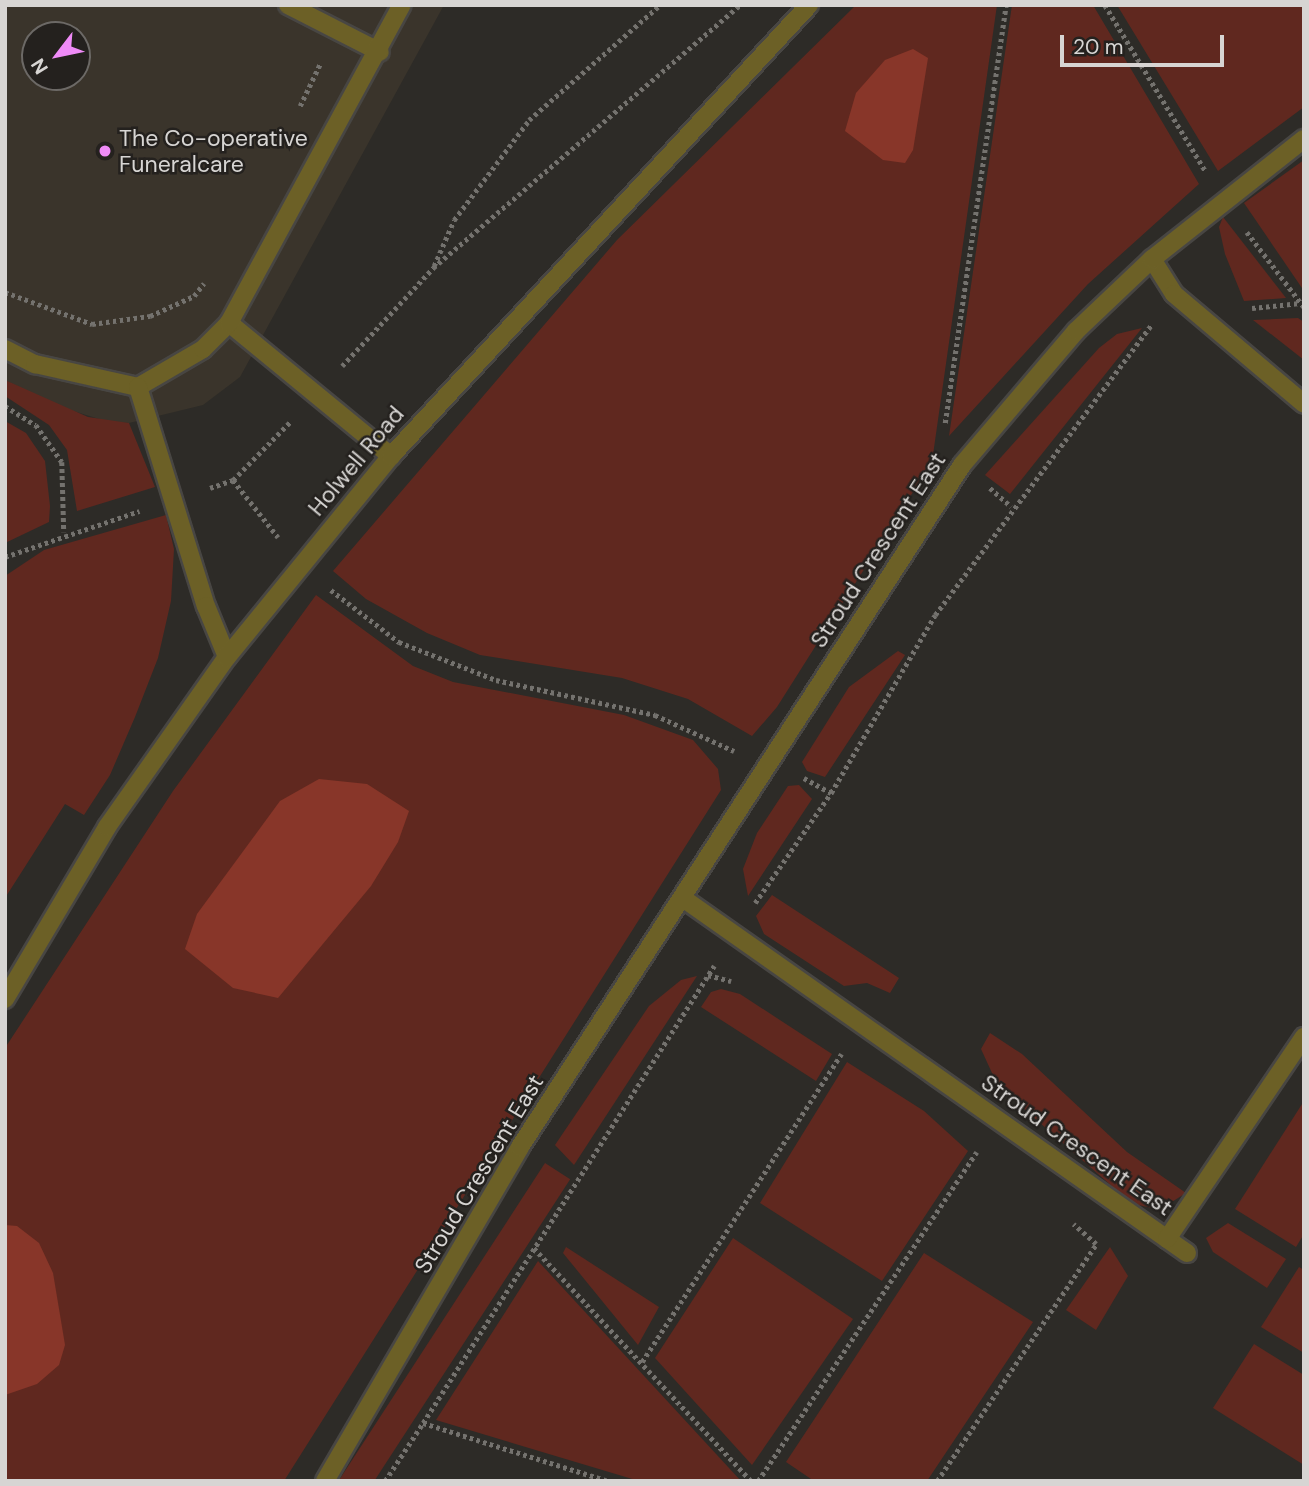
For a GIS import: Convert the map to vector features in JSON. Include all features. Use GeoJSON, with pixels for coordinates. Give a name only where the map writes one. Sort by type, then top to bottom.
{"type":"FeatureCollection","features":[{"type":"Feature","properties":{"kind":"street"},"geometry":{"type":"LineString","coordinates":[[288,5],[380,51]]}},
{"type":"Feature","properties":{"kind":"street"},"geometry":{"type":"LineString","coordinates":[[5,349],[35,363],[138,387],[203,349],[229,323],[380,51],[402,5]]}},
{"type":"Feature","properties":{"kind":"street","name":"Holwell Road"},"geometry":{"type":"LineString","coordinates":[[5,999],[107,827],[228,657],[391,456],[809,5]]}},
{"type":"Feature","properties":{"kind":"street","name":"Stroud Crescent East"},"geometry":{"type":"LineString","coordinates":[[325,1481],[520,1147],[684,899],[766,766],[962,465],[1076,331],[1152,259],[1304,139]]}},
{"type":"Feature","properties":{"kind":"street"},"geometry":{"type":"LineString","coordinates":[[1152,259],[1174,294],[1304,404]]}},
{"type":"Feature","properties":{"kind":"street"},"geometry":{"type":"LineString","coordinates":[[229,323],[318,393],[391,456]]}},
{"type":"Feature","properties":{"kind":"street"},"geometry":{"type":"LineString","coordinates":[[138,387],[206,606],[228,657]]}},
{"type":"Feature","properties":{"kind":"street","name":"Stroud Crescent East"},"geometry":{"type":"LineString","coordinates":[[684,899],[1187,1253]]}},
{"type":"Feature","properties":{"kind":"street","name":"Stroud Crescent East"},"geometry":{"type":"LineString","coordinates":[[1163,1236],[1304,1037]]}},
{"type":"Feature","properties":{"kind":"path"},"geometry":{"type":"LineString","coordinates":[[433,268],[454,220],[529,120],[660,5]]}},
{"type":"Feature","properties":{"kind":"path"},"geometry":{"type":"LineString","coordinates":[[5,556],[64,533],[233,480],[318,393],[433,268],[740,5]]}},
{"type":"Feature","properties":{"kind":"path"},"geometry":{"type":"LineString","coordinates":[[1006,5],[942,443],[962,465],[1012,506]]}},
{"type":"Feature","properties":{"kind":"path"},"geometry":{"type":"LineString","coordinates":[[1105,5],[1224,201],[1302,305]]}},
{"type":"Feature","properties":{"kind":"path"},"geometry":{"type":"LineString","coordinates":[[296,113],[337,30]]}},
{"type":"Feature","properties":{"kind":"path"},"geometry":{"type":"LineString","coordinates":[[5,292],[92,324],[150,316],[194,296],[209,277]]}},
{"type":"Feature","properties":{"kind":"path"},"geometry":{"type":"LineString","coordinates":[[385,1481],[734,934],[831,793],[935,615],[1012,506],[1174,294]]}},
{"type":"Feature","properties":{"kind":"path"},"geometry":{"type":"LineString","coordinates":[[1246,309],[1302,305]]}},
{"type":"Feature","properties":{"kind":"path"},"geometry":{"type":"LineString","coordinates":[[5,406],[36,425],[62,461],[64,533]]}},
{"type":"Feature","properties":{"kind":"path"},"geometry":{"type":"LineString","coordinates":[[233,480],[301,567],[399,642],[496,680],[655,715],[831,793]]}},
{"type":"Feature","properties":{"kind":"path"},"geometry":{"type":"LineString","coordinates":[[708,975],[741,984]]}},
{"type":"Feature","properties":{"kind":"path"},"geometry":{"type":"LineString","coordinates":[[833,1042],[856,1056]]}},
{"type":"Feature","properties":{"kind":"path"},"geometry":{"type":"LineString","coordinates":[[642,1362],[845,1049]]}},
{"type":"Feature","properties":{"kind":"path"},"geometry":{"type":"LineString","coordinates":[[758,1481],[982,1146]]}},
{"type":"Feature","properties":{"kind":"path"},"geometry":{"type":"LineString","coordinates":[[937,1481],[1096,1244],[1067,1218]]}},
{"type":"Feature","properties":{"kind":"path"},"geometry":{"type":"LineString","coordinates":[[534,1248],[751,1481]]}},
{"type":"Feature","properties":{"kind":"path"},"geometry":{"type":"LineString","coordinates":[[423,1423],[608,1481]]}},
{"type":"Feature","properties":{"kind":"shaded area"},"geometry":{"type":"Polygon","coordinates":[[[5,5],[444,5],[240,377],[203,405],[129,423],[109,422],[57,406],[5,380],[5,5]]]}},
{"type":"Feature","properties":{"kind":"shaded area"},"geometry":{"type":"Polygon","coordinates":[[[856,5],[997,5],[932,462],[777,707],[752,736],[688,699],[622,678],[480,655],[427,633],[366,599],[333,571],[617,240],[856,5]]]}},
{"type":"Feature","properties":{"kind":"shaded area"},"geometry":{"type":"Polygon","coordinates":[[[1012,5],[1093,5],[1199,184],[1088,284],[949,436],[1012,5]]]}},
{"type":"Feature","properties":{"kind":"shaded area"},"geometry":{"type":"Polygon","coordinates":[[[1117,5],[1304,5],[1304,107],[1218,171],[1117,5]]]}},
{"type":"Feature","properties":{"kind":"shaded area"},"geometry":{"type":"Polygon","coordinates":[[[913,49],[928,58],[913,150],[905,163],[883,160],[845,131],[856,93],[885,60],[913,49]]]}},
{"type":"Feature","properties":{"kind":"shaded area"},"geometry":{"type":"Polygon","coordinates":[[[1304,160],[1304,291],[1244,203],[1304,160]]]}},
{"type":"Feature","properties":{"kind":"shaded area"},"geometry":{"type":"Polygon","coordinates":[[[1223,217],[1286,298],[1244,301],[1225,254],[1219,227],[1223,217]]]}},
{"type":"Feature","properties":{"kind":"shaded area"},"geometry":{"type":"Polygon","coordinates":[[[1298,318],[1304,322],[1304,360],[1253,320],[1298,318]]]}},
{"type":"Feature","properties":{"kind":"shaded area"},"geometry":{"type":"Polygon","coordinates":[[[1142,328],[1010,494],[985,475],[1099,348],[1117,334],[1142,328]]]}},
{"type":"Feature","properties":{"kind":"shaded area"},"geometry":{"type":"Polygon","coordinates":[[[5,380],[88,417],[129,423],[155,487],[77,511],[67,450],[49,425],[5,396],[5,380]]]}},
{"type":"Feature","properties":{"kind":"shaded area"},"geometry":{"type":"Polygon","coordinates":[[[5,421],[26,433],[45,461],[50,506],[49,522],[5,543],[5,421]]]}},
{"type":"Feature","properties":{"kind":"shaded area"},"geometry":{"type":"Polygon","coordinates":[[[166,515],[174,549],[171,601],[158,658],[135,717],[110,775],[84,815],[65,804],[5,898],[5,576],[44,550],[166,515]]]}},
{"type":"Feature","properties":{"kind":"shaded area"},"geometry":{"type":"Polygon","coordinates":[[[316,595],[413,666],[453,682],[624,715],[693,740],[718,769],[721,790],[284,1481],[5,1481],[5,1048],[173,791],[316,595]]]}},
{"type":"Feature","properties":{"kind":"shaded area"},"geometry":{"type":"Polygon","coordinates":[[[898,651],[905,655],[825,777],[807,771],[802,762],[849,687],[898,651]]]}},
{"type":"Feature","properties":{"kind":"shaded area"},"geometry":{"type":"Polygon","coordinates":[[[319,779],[367,784],[409,811],[398,842],[371,886],[278,998],[233,988],[185,949],[197,914],[280,801],[319,779]]]}},
{"type":"Feature","properties":{"kind":"shaded area"},"geometry":{"type":"Polygon","coordinates":[[[799,785],[812,799],[748,896],[743,869],[757,833],[788,786],[799,785]]]}},
{"type":"Feature","properties":{"kind":"shaded area"},"geometry":{"type":"Polygon","coordinates":[[[772,895],[899,978],[890,993],[867,983],[844,986],[764,934],[756,916],[772,895]]]}},
{"type":"Feature","properties":{"kind":"shaded area"},"geometry":{"type":"Polygon","coordinates":[[[697,976],[574,1165],[555,1145],[649,1006],[681,980],[697,976]]]}},
{"type":"Feature","properties":{"kind":"shaded area"},"geometry":{"type":"Polygon","coordinates":[[[721,989],[740,994],[832,1054],[816,1081],[701,1007],[711,992],[721,989]]]}},
{"type":"Feature","properties":{"kind":"shaded area"},"geometry":{"type":"Polygon","coordinates":[[[990,1033],[1022,1054],[1127,1152],[1186,1193],[1159,1210],[1131,1203],[998,1086],[981,1049],[990,1033]]]}},
{"type":"Feature","properties":{"kind":"shaded area"},"geometry":{"type":"Polygon","coordinates":[[[847,1062],[924,1111],[968,1151],[882,1281],[760,1203],[847,1062]]]}},
{"type":"Feature","properties":{"kind":"shaded area"},"geometry":{"type":"Polygon","coordinates":[[[1304,1101],[1304,1234],[1296,1247],[1235,1209],[1304,1101]]]}},
{"type":"Feature","properties":{"kind":"shaded area"},"geometry":{"type":"Polygon","coordinates":[[[545,1163],[570,1179],[374,1481],[339,1480],[545,1163]]]}},
{"type":"Feature","properties":{"kind":"shaded area"},"geometry":{"type":"Polygon","coordinates":[[[1228,1223],[1286,1259],[1267,1288],[1213,1252],[1206,1238],[1228,1223]]]}},
{"type":"Feature","properties":{"kind":"shaded area"},"geometry":{"type":"Polygon","coordinates":[[[5,1225],[17,1226],[39,1243],[53,1273],[65,1345],[59,1365],[37,1384],[5,1395],[5,1225]]]}},
{"type":"Feature","properties":{"kind":"shaded area"},"geometry":{"type":"Polygon","coordinates":[[[733,1238],[853,1319],[752,1465],[655,1358],[733,1238]]]}},
{"type":"Feature","properties":{"kind":"shaded area"},"geometry":{"type":"Polygon","coordinates":[[[566,1247],[659,1307],[638,1345],[563,1253],[566,1247]]]}},
{"type":"Feature","properties":{"kind":"shaded area"},"geometry":{"type":"Polygon","coordinates":[[[1110,1247],[1128,1276],[1096,1330],[1066,1310],[1110,1247]]]}},
{"type":"Feature","properties":{"kind":"shaded area"},"geometry":{"type":"Polygon","coordinates":[[[924,1253],[1033,1322],[927,1481],[814,1481],[786,1462],[924,1253]]]}},
{"type":"Feature","properties":{"kind":"shaded area"},"geometry":{"type":"Polygon","coordinates":[[[538,1261],[741,1481],[639,1481],[436,1420],[538,1261]]]}},
{"type":"Feature","properties":{"kind":"shaded area"},"geometry":{"type":"Polygon","coordinates":[[[1299,1267],[1304,1270],[1304,1353],[1261,1327],[1299,1267]]]}},
{"type":"Feature","properties":{"kind":"shaded area"},"geometry":{"type":"Polygon","coordinates":[[[1254,1344],[1304,1375],[1304,1465],[1213,1408],[1254,1344]]]}},
{"type":"Feature","properties":{"kind":"place","name":"The Co-operative Funeralcare"},"geometry":{"type":"Point","coordinates":[105,151]}}]}
